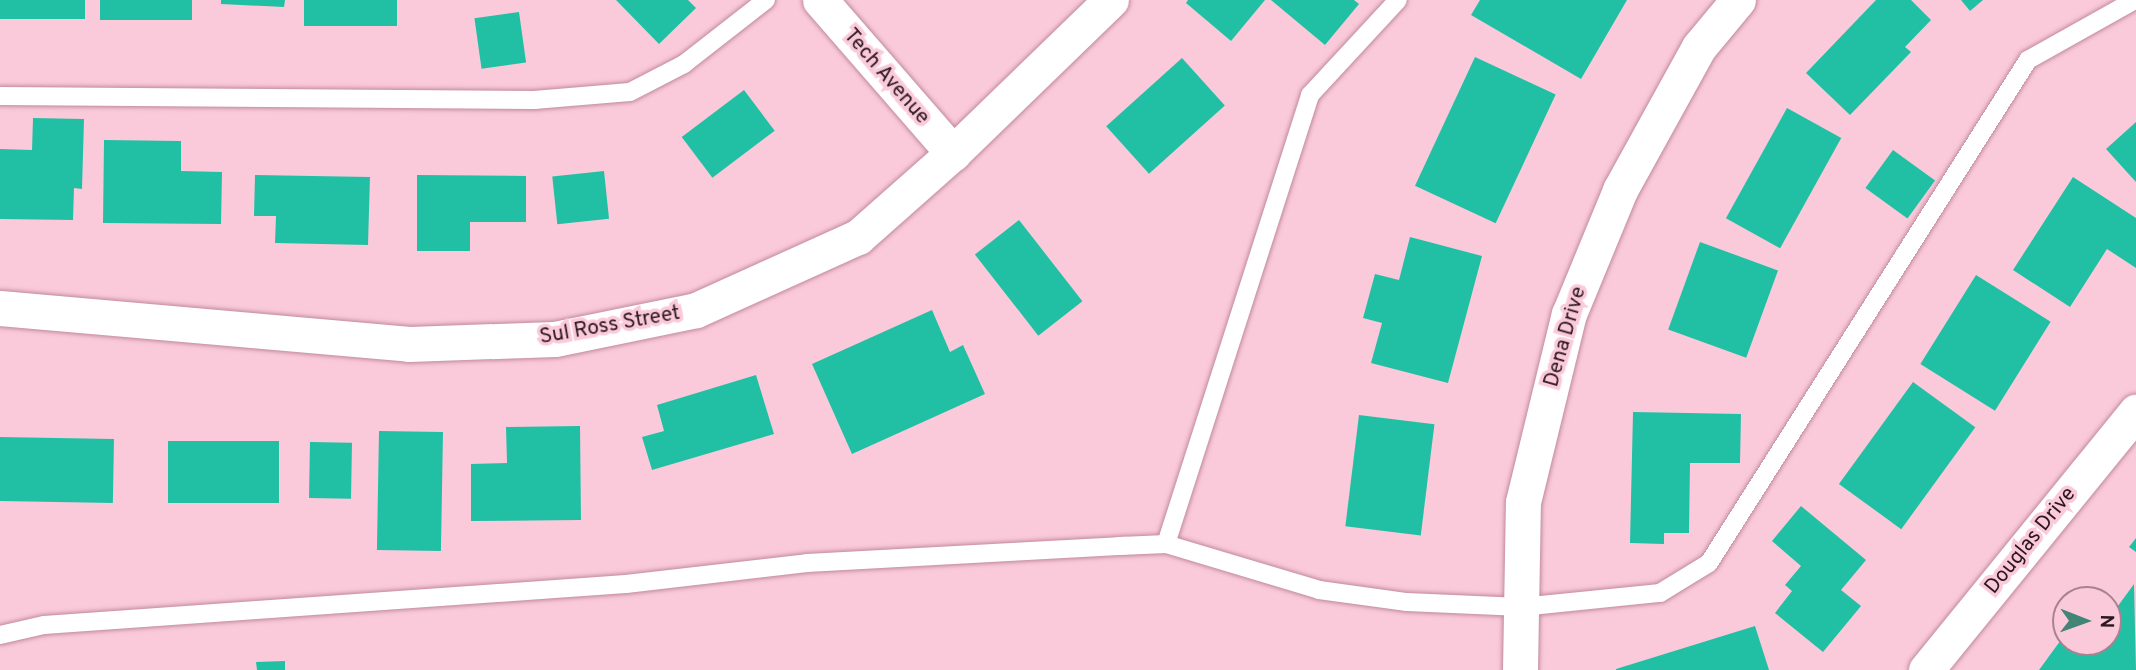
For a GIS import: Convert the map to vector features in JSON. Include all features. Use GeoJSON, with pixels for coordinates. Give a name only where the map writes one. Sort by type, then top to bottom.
{"type":"FeatureCollection","features":[{"type":"Feature","properties":{"kind":"street","name":"Tech Avenue"},"geometry":{"type":"LineString","coordinates":[[820,0],[953,153]]}},
{"type":"Feature","properties":{"kind":"street","name":"Sul Ross Street"},"geometry":{"type":"LineString","coordinates":[[0,308],[409,344],[555,339],[696,310],[858,237],[953,153],[1111,0]]}},
{"type":"Feature","properties":{"kind":"street","name":"Dena Drive"},"geometry":{"type":"LineString","coordinates":[[1520,670],[1523,502],[1569,314],[1620,190],[1699,47],[1738,0]]}},
{"type":"Feature","properties":{"kind":"street","name":"Douglas Drive"},"geometry":{"type":"LineString","coordinates":[[1926,670],[2136,412]]}},
{"type":"Feature","properties":{"kind":"lane"},"geometry":{"type":"LineString","coordinates":[[0,96],[534,100],[630,92],[684,64],[766,0]]}},
{"type":"Feature","properties":{"kind":"lane"},"geometry":{"type":"LineString","coordinates":[[1166,544],[1310,95],[1398,0]]}},
{"type":"Feature","properties":{"kind":"lane"},"geometry":{"type":"LineString","coordinates":[[0,635],[44,625],[626,584],[807,563],[1166,544],[1319,590],[1407,602],[1521,607],[1660,593],[1709,563],[2028,61],[2135,0]]}},
{"type":"Feature","properties":{"kind":"building"},"geometry":{"type":"Polygon","coordinates":[[[0,0],[85,0],[85,19],[0,19],[0,0]]]}},
{"type":"Feature","properties":{"kind":"building"},"geometry":{"type":"Polygon","coordinates":[[[100,0],[192,0],[192,20],[100,20],[100,0]]]}},
{"type":"Feature","properties":{"kind":"building"},"geometry":{"type":"Polygon","coordinates":[[[221,0],[285,0],[284,7],[221,4],[221,0]]]}},
{"type":"Feature","properties":{"kind":"building"},"geometry":{"type":"Polygon","coordinates":[[[304,0],[397,0],[397,26],[304,26],[304,0]]]}},
{"type":"Feature","properties":{"kind":"building"},"geometry":{"type":"Polygon","coordinates":[[[616,0],[688,0],[696,8],[659,44],[616,0]]]}},
{"type":"Feature","properties":{"kind":"building"},"geometry":{"type":"Polygon","coordinates":[[[1188,0],[1265,0],[1231,41],[1186,3],[1188,0]]]}},
{"type":"Feature","properties":{"kind":"building"},"geometry":{"type":"Polygon","coordinates":[[[1271,0],[1354,0],[1359,4],[1325,45],[1271,0]]]}},
{"type":"Feature","properties":{"kind":"building"},"geometry":{"type":"Polygon","coordinates":[[[1480,0],[1627,0],[1581,79],[1471,15],[1480,0]]]}},
{"type":"Feature","properties":{"kind":"building"},"geometry":{"type":"Polygon","coordinates":[[[1876,0],[1911,0],[1931,20],[1905,47],[1911,52],[1850,115],[1806,73],[1876,0]]]}},
{"type":"Feature","properties":{"kind":"building"},"geometry":{"type":"Polygon","coordinates":[[[1961,0],[1983,0],[1970,11],[1961,0]]]}},
{"type":"Feature","properties":{"kind":"building"},"geometry":{"type":"Polygon","coordinates":[[[519,12],[526,63],[482,69],[474,18],[519,12]]]}},
{"type":"Feature","properties":{"kind":"building"},"geometry":{"type":"Polygon","coordinates":[[[1475,57],[1556,95],[1496,223],[1415,186],[1475,57]]]}},
{"type":"Feature","properties":{"kind":"building"},"geometry":{"type":"Polygon","coordinates":[[[1182,58],[1225,106],[1149,174],[1106,126],[1182,58]]]}},
{"type":"Feature","properties":{"kind":"building"},"geometry":{"type":"Polygon","coordinates":[[[744,90],[775,131],[712,178],[682,137],[744,90]]]}},
{"type":"Feature","properties":{"kind":"building"},"geometry":{"type":"Polygon","coordinates":[[[1787,108],[1841,138],[1780,248],[1726,218],[1787,108]]]}},
{"type":"Feature","properties":{"kind":"building"},"geometry":{"type":"Polygon","coordinates":[[[33,118],[84,119],[82,189],[74,188],[73,220],[0,219],[0,149],[32,150],[33,118]]]}},
{"type":"Feature","properties":{"kind":"building"},"geometry":{"type":"Polygon","coordinates":[[[2136,122],[2136,182],[2106,149],[2136,122]]]}},
{"type":"Feature","properties":{"kind":"building"},"geometry":{"type":"Polygon","coordinates":[[[104,140],[181,141],[181,171],[222,172],[221,224],[103,223],[104,140]]]}},
{"type":"Feature","properties":{"kind":"building"},"geometry":{"type":"Polygon","coordinates":[[[1893,150],[1935,181],[1907,219],[1865,188],[1893,150]]]}},
{"type":"Feature","properties":{"kind":"building"},"geometry":{"type":"Polygon","coordinates":[[[604,171],[609,219],[557,224],[552,176],[604,171]]]}},
{"type":"Feature","properties":{"kind":"building"},"geometry":{"type":"Polygon","coordinates":[[[255,175],[370,177],[368,245],[275,243],[276,216],[254,216],[255,175]]]}},
{"type":"Feature","properties":{"kind":"building"},"geometry":{"type":"Polygon","coordinates":[[[417,175],[526,176],[526,222],[470,222],[470,251],[417,251],[417,175]]]}},
{"type":"Feature","properties":{"kind":"building"},"geometry":{"type":"Polygon","coordinates":[[[2073,177],[2136,218],[2136,268],[2107,249],[2070,307],[2013,270],[2073,177]]]}},
{"type":"Feature","properties":{"kind":"building"},"geometry":{"type":"Polygon","coordinates":[[[1019,220],[1082,301],[1038,336],[975,254],[1019,220]]]}},
{"type":"Feature","properties":{"kind":"building"},"geometry":{"type":"Polygon","coordinates":[[[1410,237],[1482,256],[1448,383],[1371,363],[1382,323],[1363,318],[1375,274],[1399,280],[1410,237]]]}},
{"type":"Feature","properties":{"kind":"building"},"geometry":{"type":"Polygon","coordinates":[[[1700,242],[1778,270],[1746,358],[1668,329],[1700,242]]]}},
{"type":"Feature","properties":{"kind":"building"},"geometry":{"type":"Polygon","coordinates":[[[1976,275],[2051,322],[1995,411],[1920,364],[1976,275]]]}},
{"type":"Feature","properties":{"kind":"building"},"geometry":{"type":"Polygon","coordinates":[[[932,310],[950,352],[963,345],[985,394],[852,454],[812,364],[932,310]]]}},
{"type":"Feature","properties":{"kind":"building"},"geometry":{"type":"Polygon","coordinates":[[[756,375],[774,434],[652,470],[642,437],[664,431],[657,405],[756,375]]]}},
{"type":"Feature","properties":{"kind":"building"},"geometry":{"type":"Polygon","coordinates":[[[1913,382],[1975,427],[1901,529],[1839,484],[1913,382]]]}},
{"type":"Feature","properties":{"kind":"building"},"geometry":{"type":"Polygon","coordinates":[[[1633,412],[1741,414],[1740,463],[1690,463],[1689,533],[1664,533],[1664,544],[1630,543],[1633,412]]]}},
{"type":"Feature","properties":{"kind":"building"},"geometry":{"type":"Polygon","coordinates":[[[1359,415],[1434,424],[1421,535],[1345,526],[1359,415]]]}},
{"type":"Feature","properties":{"kind":"building"},"geometry":{"type":"Polygon","coordinates":[[[580,426],[581,520],[471,521],[471,464],[507,463],[506,427],[580,426]]]}},
{"type":"Feature","properties":{"kind":"building"},"geometry":{"type":"Polygon","coordinates":[[[379,431],[443,432],[441,551],[377,550],[379,431]]]}},
{"type":"Feature","properties":{"kind":"building"},"geometry":{"type":"Polygon","coordinates":[[[0,437],[114,439],[113,503],[0,501],[0,437]]]}},
{"type":"Feature","properties":{"kind":"building"},"geometry":{"type":"Polygon","coordinates":[[[168,441],[279,441],[279,503],[168,503],[168,441]]]}},
{"type":"Feature","properties":{"kind":"building"},"geometry":{"type":"Polygon","coordinates":[[[310,442],[352,443],[351,499],[309,498],[310,442]]]}},
{"type":"Feature","properties":{"kind":"building"},"geometry":{"type":"Polygon","coordinates":[[[1801,506],[1866,560],[1841,590],[1861,606],[1823,652],[1775,613],[1792,591],[1785,585],[1801,566],[1772,541],[1801,506]]]}},
{"type":"Feature","properties":{"kind":"building"},"geometry":{"type":"Polygon","coordinates":[[[2136,538],[2136,552],[2129,547],[2136,538]]]}},
{"type":"Feature","properties":{"kind":"building"},"geometry":{"type":"Polygon","coordinates":[[[2134,584],[2136,670],[2039,670],[2052,652],[2052,656],[2122,656],[2122,600],[2134,584]]]}},
{"type":"Feature","properties":{"kind":"building"},"geometry":{"type":"Polygon","coordinates":[[[1755,626],[1769,670],[1616,670],[1616,669],[1755,626]]]}},
{"type":"Feature","properties":{"kind":"building"},"geometry":{"type":"Polygon","coordinates":[[[285,661],[285,670],[257,670],[256,662],[285,661]]]}}]}
